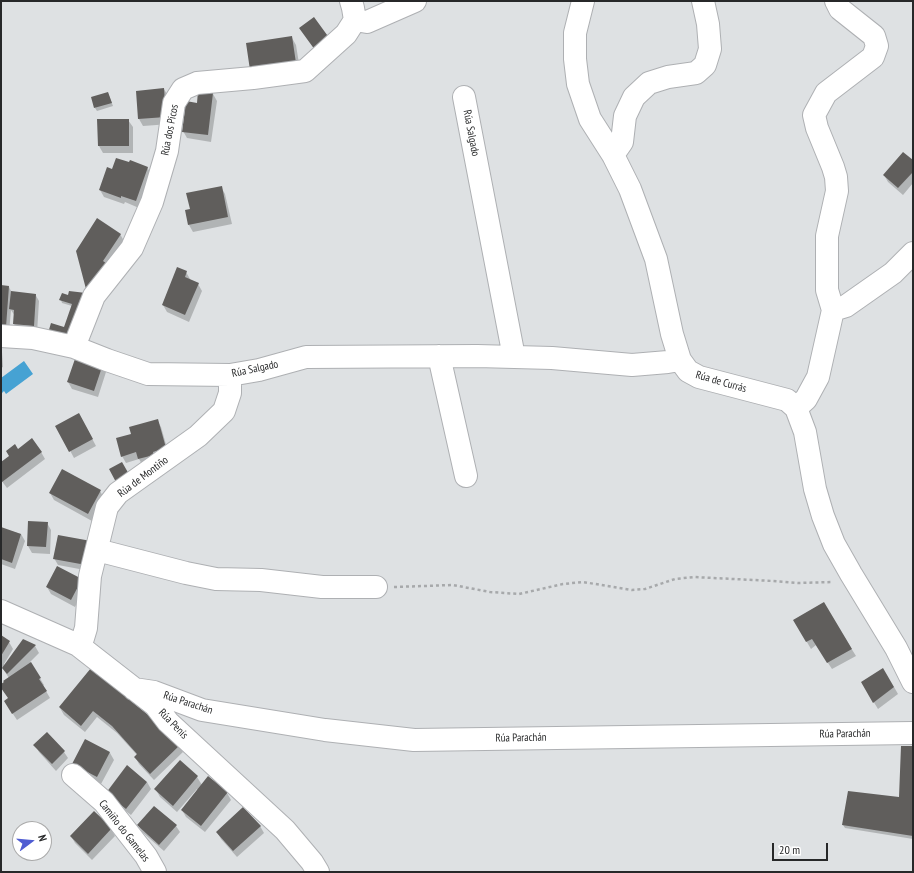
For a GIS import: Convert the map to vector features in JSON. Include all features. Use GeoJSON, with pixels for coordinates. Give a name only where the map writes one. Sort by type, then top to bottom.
{"type":"FeatureCollection","features":[{"type":"Feature","properties":{"kind":"street","name":"Rúa dos Picos"},"geometry":{"type":"LineString","coordinates":[[74,347],[94,296],[132,248],[152,202],[167,151],[174,103],[183,89],[197,83],[253,78],[305,71],[346,34],[353,10],[368,22],[415,1]]}},
{"type":"Feature","properties":{"kind":"street","name":"Rúa de Currás"},"geometry":{"type":"LineString","coordinates":[[583,1],[575,33],[574,59],[578,84],[590,119],[613,156],[630,189],[656,259],[672,334],[680,360],[688,371],[699,377],[787,400],[796,408]]}},
{"type":"Feature","properties":{"kind":"street"},"geometry":{"type":"LineString","coordinates":[[613,156],[622,142],[625,116],[634,97],[649,83],[668,77],[696,73],[705,65],[710,49],[708,24],[703,1]]}},
{"type":"Feature","properties":{"kind":"street"},"geometry":{"type":"LineString","coordinates":[[836,1],[840,9],[874,36],[877,46],[873,57],[826,93],[814,115],[816,128],[836,177],[837,191],[827,236],[827,290],[833,310],[818,377],[806,399],[796,408],[805,432],[815,489],[823,516],[834,544],[896,648],[913,682]]}},
{"type":"Feature","properties":{"kind":"street","name":"Rúa Salgado"},"geometry":{"type":"LineString","coordinates":[[464,97],[514,357]]}},
{"type":"Feature","properties":{"kind":"street"},"geometry":{"type":"LineString","coordinates":[[833,310],[846,306],[893,273],[913,253]]}},
{"type":"Feature","properties":{"kind":"street","name":"Rúa Salgado"},"geometry":{"type":"LineString","coordinates":[[1,336],[33,338],[74,347],[148,374],[230,375],[259,370],[306,357],[514,357],[552,358],[632,365],[680,360]]}},
{"type":"Feature","properties":{"kind":"street"},"geometry":{"type":"LineString","coordinates":[[439,356],[466,476]]}},
{"type":"Feature","properties":{"kind":"street","name":"Rúa de Montiño"},"geometry":{"type":"LineString","coordinates":[[78,645],[83,638],[86,628],[90,576],[107,507],[118,493],[198,436],[224,411],[230,393],[230,375]]}},
{"type":"Feature","properties":{"kind":"street"},"geometry":{"type":"LineString","coordinates":[[97,550],[186,573],[216,579],[261,580],[322,587],[376,587]]}},
{"type":"Feature","properties":{"kind":"street","name":"Rúa Penís"},"geometry":{"type":"LineString","coordinates":[[1,611],[78,645],[155,706],[168,722],[285,830],[312,862],[318,872]]}},
{"type":"Feature","properties":{"kind":"street","name":"Rúa Parachán"},"geometry":{"type":"LineString","coordinates":[[134,689],[154,692],[202,710],[325,730],[414,740],[913,733]]}},
{"type":"Feature","properties":{"kind":"street","name":"Camiño do Gamelas"},"geometry":{"type":"LineString","coordinates":[[73,775],[104,802],[146,856],[155,872]]}},
{"type":"Feature","properties":{"kind":"path"},"geometry":{"type":"LineString","coordinates":[[376,587],[453,585],[490,592],[518,594],[563,584],[584,582],[632,590],[645,589],[675,579],[694,577],[773,581],[798,584],[834,582],[851,574]]}},
{"type":"Feature","properties":{"kind":"water"},"geometry":{"type":"Polygon","coordinates":[[[24,361],[33,374],[6,394],[4,391],[2,393],[1,378],[24,361]]]}},
{"type":"Feature","properties":{"kind":"building"},"geometry":{"type":"Polygon","coordinates":[[[314,17],[330,39],[315,50],[299,28],[314,17]]]}},
{"type":"Feature","properties":{"kind":"building"},"geometry":{"type":"Polygon","coordinates":[[[292,36],[296,63],[250,70],[246,43],[292,36]]]}},
{"type":"Feature","properties":{"kind":"building"},"geometry":{"type":"Polygon","coordinates":[[[164,88],[166,117],[138,119],[136,91],[164,88]]]}},
{"type":"Feature","properties":{"kind":"building"},"geometry":{"type":"Polygon","coordinates":[[[198,91],[213,93],[208,135],[182,132],[186,101],[197,103],[198,91]]]}},
{"type":"Feature","properties":{"kind":"building"},"geometry":{"type":"Polygon","coordinates":[[[108,92],[112,103],[94,108],[91,97],[108,92]]]}},
{"type":"Feature","properties":{"kind":"building"},"geometry":{"type":"Polygon","coordinates":[[[97,119],[129,119],[129,146],[98,146],[97,119]]]}},
{"type":"Feature","properties":{"kind":"building"},"geometry":{"type":"Polygon","coordinates":[[[903,152],[913,160],[913,172],[898,188],[883,175],[903,152]]]}},
{"type":"Feature","properties":{"kind":"building"},"geometry":{"type":"Polygon","coordinates":[[[116,158],[129,162],[130,160],[148,167],[136,201],[121,196],[121,198],[99,190],[107,167],[112,169],[116,158]]]}},
{"type":"Feature","properties":{"kind":"building"},"geometry":{"type":"Polygon","coordinates":[[[222,186],[228,217],[188,225],[185,210],[190,209],[186,193],[222,186]]]}},
{"type":"Feature","properties":{"kind":"building"},"geometry":{"type":"Polygon","coordinates":[[[97,218],[121,234],[103,261],[107,264],[86,289],[76,251],[97,218]]]}},
{"type":"Feature","properties":{"kind":"building"},"geometry":{"type":"Polygon","coordinates":[[[177,267],[187,271],[185,277],[199,283],[185,315],[162,305],[177,267]]]}},
{"type":"Feature","properties":{"kind":"building"},"geometry":{"type":"Polygon","coordinates":[[[1,285],[9,286],[6,327],[1,326],[1,285]]]}},
{"type":"Feature","properties":{"kind":"building"},"geometry":{"type":"Polygon","coordinates":[[[11,291],[36,294],[34,326],[13,324],[14,310],[9,309],[11,291]]]}},
{"type":"Feature","properties":{"kind":"building"},"geometry":{"type":"Polygon","coordinates":[[[69,291],[86,293],[72,332],[64,337],[48,333],[51,323],[64,327],[72,304],[59,300],[62,293],[68,295],[69,291]]]}},
{"type":"Feature","properties":{"kind":"building"},"geometry":{"type":"Polygon","coordinates":[[[76,356],[103,364],[94,391],[67,382],[76,356]]]}},
{"type":"Feature","properties":{"kind":"building"},"geometry":{"type":"Polygon","coordinates":[[[79,413],[93,439],[69,452],[55,426],[79,413]]]}},
{"type":"Feature","properties":{"kind":"building"},"geometry":{"type":"Polygon","coordinates":[[[158,419],[166,448],[153,452],[154,455],[138,459],[136,452],[121,457],[116,438],[131,434],[129,427],[158,419]]]}},
{"type":"Feature","properties":{"kind":"building"},"geometry":{"type":"Polygon","coordinates":[[[32,438],[42,452],[2,482],[1,462],[9,456],[6,451],[15,444],[18,449],[32,438]]]}},
{"type":"Feature","properties":{"kind":"building"},"geometry":{"type":"Polygon","coordinates":[[[122,462],[130,476],[117,484],[109,469],[122,462]]]}},
{"type":"Feature","properties":{"kind":"building"},"geometry":{"type":"Polygon","coordinates":[[[62,469],[101,490],[88,514],[49,493],[62,469]]]}},
{"type":"Feature","properties":{"kind":"building"},"geometry":{"type":"Polygon","coordinates":[[[28,521],[48,522],[46,547],[27,546],[28,521]]]}},
{"type":"Feature","properties":{"kind":"building"},"geometry":{"type":"Polygon","coordinates":[[[1,527],[21,534],[12,563],[1,559],[1,527]]]}},
{"type":"Feature","properties":{"kind":"building"},"geometry":{"type":"Polygon","coordinates":[[[58,535],[91,541],[86,565],[53,559],[58,535]]]}},
{"type":"Feature","properties":{"kind":"building"},"geometry":{"type":"Polygon","coordinates":[[[57,566],[82,579],[71,600],[46,587],[57,566]]]}},
{"type":"Feature","properties":{"kind":"building"},"geometry":{"type":"Polygon","coordinates":[[[824,602],[852,649],[827,663],[812,639],[806,642],[793,620],[824,602]]]}},
{"type":"Feature","properties":{"kind":"building"},"geometry":{"type":"Polygon","coordinates":[[[1,635],[10,641],[1,656],[1,635]]]}},
{"type":"Feature","properties":{"kind":"building"},"geometry":{"type":"Polygon","coordinates":[[[23,639],[36,645],[7,674],[2,668],[23,639]]]}},
{"type":"Feature","properties":{"kind":"building"},"geometry":{"type":"Polygon","coordinates":[[[31,662],[41,678],[39,679],[47,691],[12,714],[4,701],[8,698],[1,688],[1,684],[4,682],[3,681],[31,662]]]}},
{"type":"Feature","properties":{"kind":"building"},"geometry":{"type":"Polygon","coordinates":[[[91,668],[164,728],[180,745],[150,774],[134,757],[137,754],[112,726],[93,711],[81,726],[59,707],[91,668]]]}},
{"type":"Feature","properties":{"kind":"building"},"geometry":{"type":"Polygon","coordinates":[[[883,668],[894,687],[873,703],[861,682],[883,668]]]}},
{"type":"Feature","properties":{"kind":"building"},"geometry":{"type":"Polygon","coordinates":[[[47,732],[65,751],[52,764],[33,745],[47,732]]]}},
{"type":"Feature","properties":{"kind":"building"},"geometry":{"type":"Polygon","coordinates":[[[85,739],[110,752],[97,777],[72,764],[85,739]]]}},
{"type":"Feature","properties":{"kind":"building"},"geometry":{"type":"Polygon","coordinates":[[[901,746],[913,746],[913,836],[842,825],[848,791],[899,797],[901,746]]]}},
{"type":"Feature","properties":{"kind":"building"},"geometry":{"type":"Polygon","coordinates":[[[180,760],[198,776],[173,806],[154,789],[180,760]]]}},
{"type":"Feature","properties":{"kind":"building"},"geometry":{"type":"Polygon","coordinates":[[[127,765],[147,782],[126,809],[106,793],[127,765]]]}},
{"type":"Feature","properties":{"kind":"building"},"geometry":{"type":"Polygon","coordinates":[[[208,776],[228,792],[201,826],[181,810],[208,776]]]}},
{"type":"Feature","properties":{"kind":"building"},"geometry":{"type":"Polygon","coordinates":[[[154,806],[177,825],[159,845],[137,825],[154,806]]]}},
{"type":"Feature","properties":{"kind":"building"},"geometry":{"type":"Polygon","coordinates":[[[243,807],[261,826],[233,851],[216,832],[243,807]]]}},
{"type":"Feature","properties":{"kind":"building"},"geometry":{"type":"Polygon","coordinates":[[[94,811],[112,828],[88,854],[70,836],[94,811]]]}}]}
